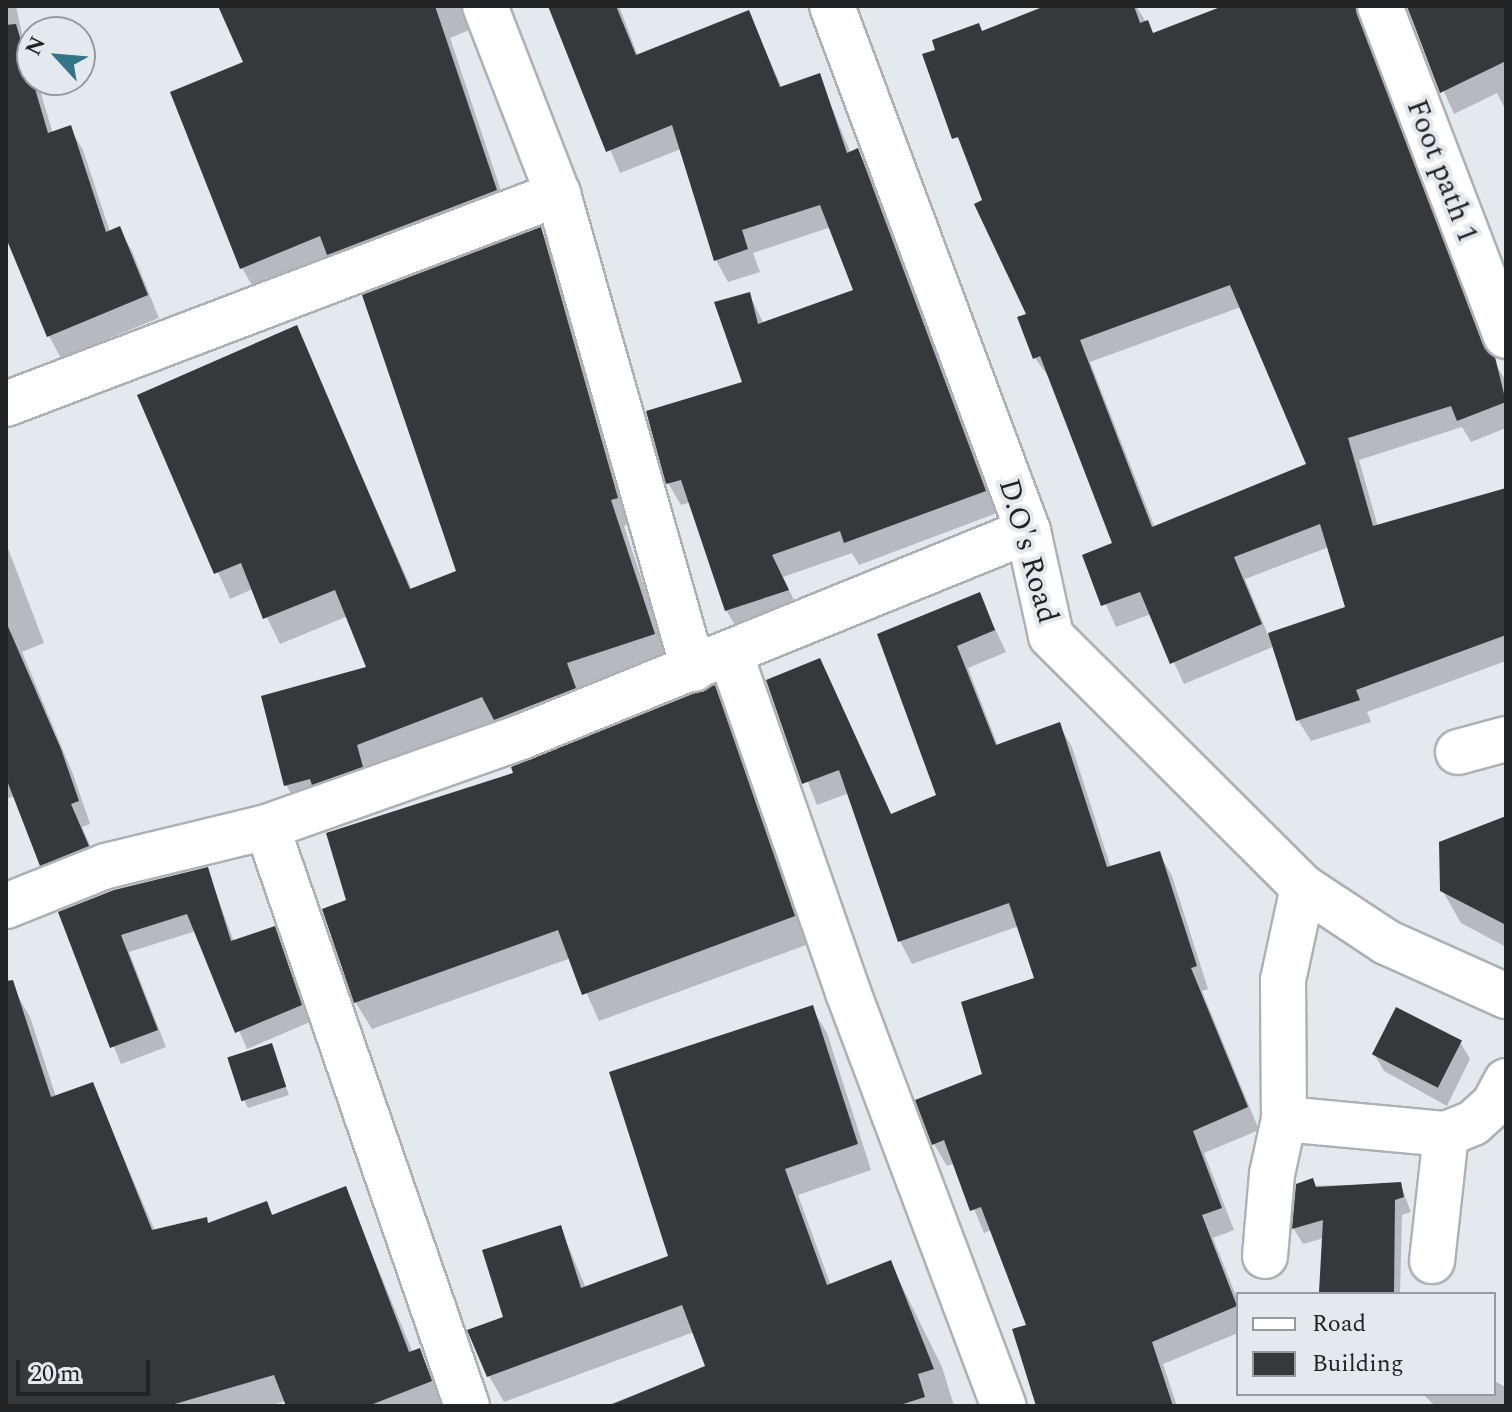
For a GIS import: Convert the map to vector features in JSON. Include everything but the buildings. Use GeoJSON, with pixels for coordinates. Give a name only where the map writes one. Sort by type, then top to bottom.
{"type":"FeatureCollection","features":[{"type":"Feature","properties":{"kind":"street"},"geometry":{"type":"LineString","coordinates":[[485,6],[558,194],[712,661],[848,992],[1004,1406]]}},
{"type":"Feature","properties":{"kind":"street","name":"D.O's Road"},"geometry":{"type":"LineString","coordinates":[[832,6],[1028,531],[1051,636],[1303,887],[1386,942],[1506,996]]}},
{"type":"Feature","properties":{"kind":"street","name":"Foot path 1"},"geometry":{"type":"LineString","coordinates":[[1380,6],[1506,336]]}},
{"type":"Feature","properties":{"kind":"street"},"geometry":{"type":"LineString","coordinates":[[6,404],[558,194]]}},
{"type":"Feature","properties":{"kind":"street"},"geometry":{"type":"LineString","coordinates":[[6,906],[106,866],[267,827],[521,737],[1028,531]]}},
{"type":"Feature","properties":{"kind":"street"},"geometry":{"type":"LineString","coordinates":[[1458,752],[1506,739]]}},
{"type":"Feature","properties":{"kind":"street"},"geometry":{"type":"LineString","coordinates":[[267,827],[467,1406]]}},
{"type":"Feature","properties":{"kind":"street"},"geometry":{"type":"LineString","coordinates":[[1265,1256],[1272,1174],[1284,1119],[1283,980],[1303,887]]}},
{"type":"Feature","properties":{"kind":"street"},"geometry":{"type":"LineString","coordinates":[[1284,1119],[1446,1134],[1473,1123],[1502,1100]]}},
{"type":"Feature","properties":{"kind":"street"},"geometry":{"type":"LineString","coordinates":[[1432,1261],[1446,1134]]}}]}
